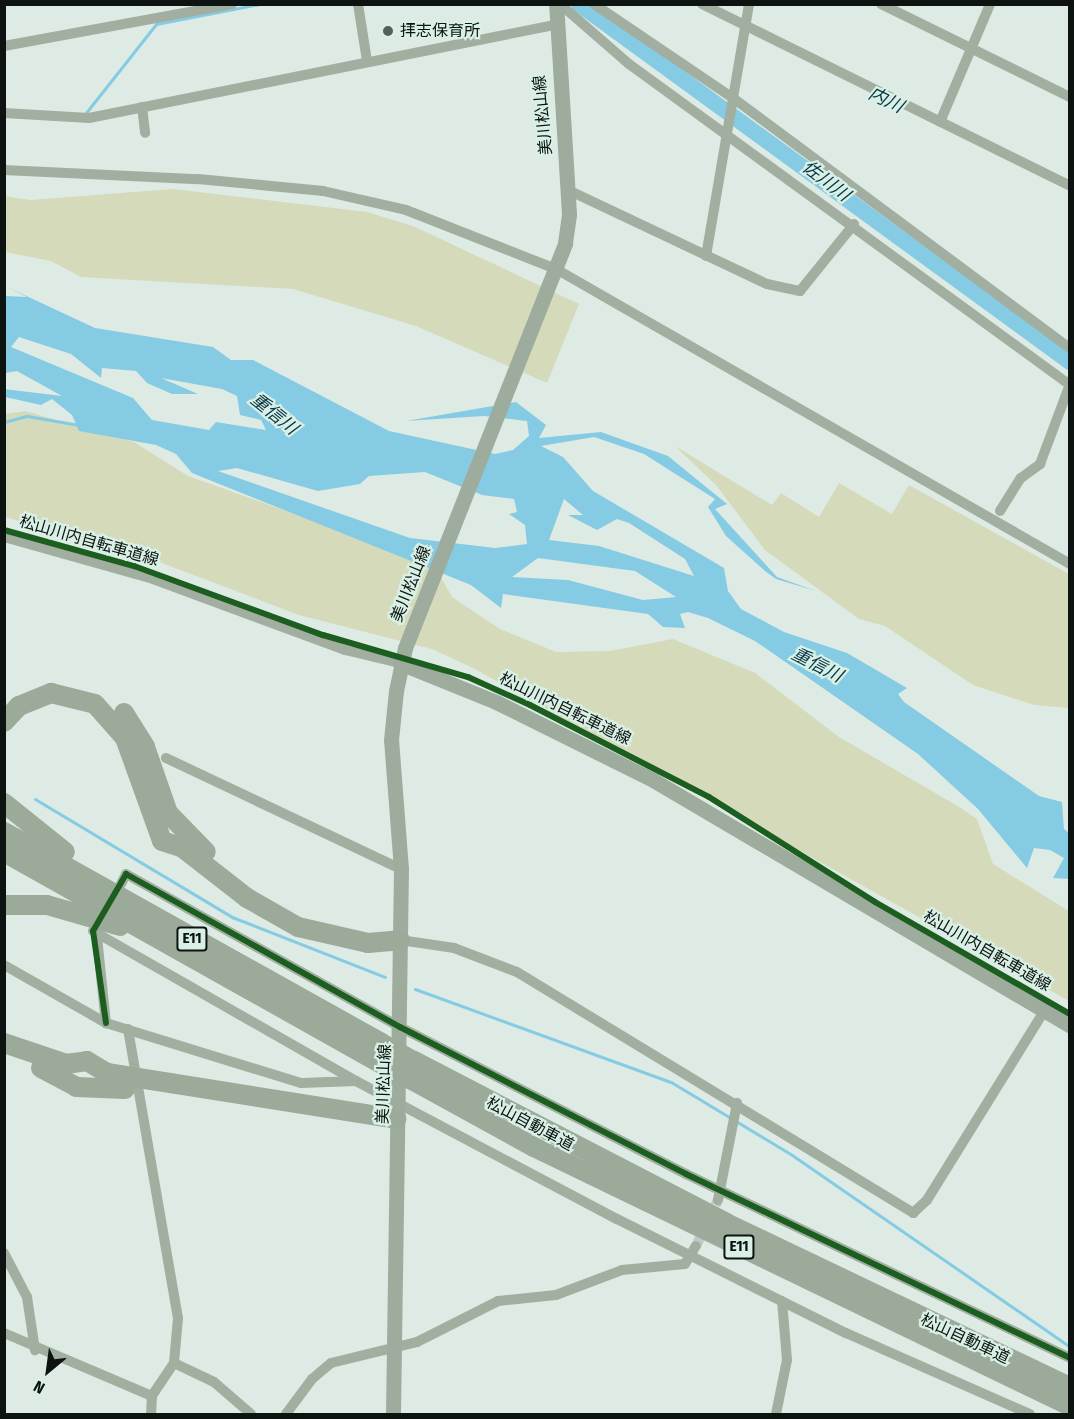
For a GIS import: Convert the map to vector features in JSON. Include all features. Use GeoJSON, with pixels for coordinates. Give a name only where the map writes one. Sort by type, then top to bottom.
{"type":"FeatureCollection","features":[{"type":"Feature","properties":{"kind":"highway"},"geometry":{"type":"LineString","coordinates":[[4,700],[48,680],[99,691],[129,719],[168,813],[196,844],[293,910],[400,940]]}},
{"type":"Feature","properties":{"kind":"highway"},"geometry":{"type":"LineString","coordinates":[[4,722],[19,706],[51,693],[95,704],[125,738],[162,841],[183,848],[247,898],[298,927],[368,943],[400,940]]}},
{"type":"Feature","properties":{"kind":"highway"},"geometry":{"type":"LineString","coordinates":[[4,803],[44,838],[202,945]]}},
{"type":"Feature","properties":{"kind":"highway","name":"松山自動車道"},"geometry":{"type":"LineString","coordinates":[[4,832],[202,945],[381,1043],[413,1071],[534,1147],[1070,1406]]}},
{"type":"Feature","properties":{"kind":"highway","name":"松山自動車道"},"geometry":{"type":"LineString","coordinates":[[4,852],[380,1063],[413,1071],[1070,1387]]}},
{"type":"Feature","properties":{"kind":"highway"},"geometry":{"type":"LineString","coordinates":[[4,905],[47,905],[159,940]]}},
{"type":"Feature","properties":{"kind":"highway"},"geometry":{"type":"LineString","coordinates":[[4,1043],[66,1064],[87,1061],[107,1073],[136,1084]]}},
{"type":"Feature","properties":{"kind":"highway"},"geometry":{"type":"LineString","coordinates":[[4,1056],[59,1074],[76,1087],[136,1084],[395,1111]]}},
{"type":"Feature","properties":{"kind":"main road","name":"美川松山線"},"geometry":{"type":"LineString","coordinates":[[393,1414],[395,1111],[400,1027],[401,870],[392,740],[400,663],[565,243],[568,190],[555,25],[558,4]]}},
{"type":"Feature","properties":{"kind":"main road"},"geometry":{"type":"LineString","coordinates":[[400,663],[496,702],[652,780],[1070,1026]]}},
{"type":"Feature","properties":{"kind":"street"},"geometry":{"type":"LineString","coordinates":[[4,46],[232,4]]}},
{"type":"Feature","properties":{"kind":"street"},"geometry":{"type":"LineString","coordinates":[[358,4],[368,61]]}},
{"type":"Feature","properties":{"kind":"street"},"geometry":{"type":"LineString","coordinates":[[558,4],[629,64],[728,129],[1069,385],[1040,464],[1021,478],[1000,511]]}},
{"type":"Feature","properties":{"kind":"street"},"geometry":{"type":"LineString","coordinates":[[594,4],[733,101],[1070,348]]}},
{"type":"Feature","properties":{"kind":"street"},"geometry":{"type":"LineString","coordinates":[[702,4],[1070,186]]}},
{"type":"Feature","properties":{"kind":"street"},"geometry":{"type":"LineString","coordinates":[[706,256],[750,4]]}},
{"type":"Feature","properties":{"kind":"street"},"geometry":{"type":"LineString","coordinates":[[880,4],[1070,97]]}},
{"type":"Feature","properties":{"kind":"street"},"geometry":{"type":"LineString","coordinates":[[940,122],[990,4]]}},
{"type":"Feature","properties":{"kind":"street"},"geometry":{"type":"LineString","coordinates":[[4,113],[79,119],[555,25]]}},
{"type":"Feature","properties":{"kind":"street"},"geometry":{"type":"LineString","coordinates":[[142,107],[146,133]]}},
{"type":"Feature","properties":{"kind":"street"},"geometry":{"type":"LineString","coordinates":[[4,170],[198,179],[352,196],[406,210],[554,274],[1070,564]]}},
{"type":"Feature","properties":{"kind":"street"},"geometry":{"type":"LineString","coordinates":[[568,190],[767,284],[800,291],[854,224]]}},
{"type":"Feature","properties":{"kind":"street"},"geometry":{"type":"LineString","coordinates":[[4,537],[153,579],[345,650],[400,663]]}},
{"type":"Feature","properties":{"kind":"street"},"geometry":{"type":"LineString","coordinates":[[166,758],[401,870]]}},
{"type":"Feature","properties":{"kind":"street"},"geometry":{"type":"LineString","coordinates":[[121,884],[126,874],[400,1027],[720,1195],[1070,1358]]}},
{"type":"Feature","properties":{"kind":"street"},"geometry":{"type":"LineString","coordinates":[[106,1023],[95,929],[356,1081],[395,1111],[693,1252],[782,1301],[1030,1414]]}},
{"type":"Feature","properties":{"kind":"street"},"geometry":{"type":"LineString","coordinates":[[400,940],[454,948],[517,972],[735,1108],[913,1213],[927,1200],[1044,1011]]}},
{"type":"Feature","properties":{"kind":"street"},"geometry":{"type":"LineString","coordinates":[[4,965],[106,1023],[301,1083],[356,1081]]}},
{"type":"Feature","properties":{"kind":"street"},"geometry":{"type":"LineString","coordinates":[[128,1029],[175,1294],[174,1363],[152,1396],[151,1414]]}},
{"type":"Feature","properties":{"kind":"street"},"geometry":{"type":"LineString","coordinates":[[720,1195],[730,1125],[735,1108]]}},
{"type":"Feature","properties":{"kind":"street"},"geometry":{"type":"LineString","coordinates":[[286,1414],[321,1370],[395,1345],[417,1342],[498,1301],[556,1295],[622,1270],[685,1264],[693,1252]]}},
{"type":"Feature","properties":{"kind":"street"},"geometry":{"type":"LineString","coordinates":[[4,1253],[27,1296],[35,1350]]}},
{"type":"Feature","properties":{"kind":"street"},"geometry":{"type":"LineString","coordinates":[[776,1414],[787,1360],[782,1301]]}},
{"type":"Feature","properties":{"kind":"street"},"geometry":{"type":"LineString","coordinates":[[4,1333],[35,1350],[152,1396]]}},
{"type":"Feature","properties":{"kind":"street"},"geometry":{"type":"LineString","coordinates":[[174,1363],[214,1382],[250,1414]]}},
{"type":"Feature","properties":{"kind":"green space"},"geometry":{"type":"Polygon","coordinates":[[[173,189],[367,212],[413,226],[579,304],[547,383],[416,326],[293,289],[81,277],[51,261],[5,252],[4,196],[30,200],[173,189]]]}},
{"type":"Feature","properties":{"kind":"green space"},"geometry":{"type":"Polygon","coordinates":[[[25,411],[134,442],[188,476],[300,516],[428,554],[452,597],[500,629],[556,652],[610,651],[673,639],[755,673],[839,737],[977,819],[993,864],[1069,911],[1069,1001],[475,669],[432,649],[299,615],[157,561],[5,517],[5,414],[25,411]]]}},
{"type":"Feature","properties":{"kind":"green space"},"geometry":{"type":"Polygon","coordinates":[[[675,446],[772,505],[781,493],[819,517],[839,483],[892,514],[909,485],[1069,574],[1069,708],[1034,705],[973,685],[885,626],[859,619],[765,550],[716,485],[675,446]]]}},
{"type":"Feature","properties":{"kind":"water","name":"重信川"},"geometry":{"type":"Polygon","coordinates":[[[5,286],[95,328],[213,347],[231,360],[253,360],[389,431],[495,454],[513,450],[529,436],[527,421],[484,416],[406,421],[516,402],[546,425],[539,438],[601,432],[668,456],[727,504],[715,509],[777,577],[816,591],[776,579],[765,571],[726,536],[708,507],[715,499],[644,454],[594,437],[541,446],[563,457],[593,491],[724,568],[728,591],[741,609],[784,632],[847,653],[907,688],[898,694],[904,702],[1039,796],[1062,802],[1064,829],[1069,833],[1069,879],[1053,878],[1064,858],[1050,850],[1034,848],[1027,868],[978,809],[918,754],[755,641],[708,618],[688,612],[680,614],[685,628],[663,627],[648,614],[503,594],[501,608],[471,585],[192,473],[176,454],[156,445],[79,431],[72,415],[52,399],[41,405],[5,397],[4,389],[62,396],[17,371],[5,373],[5,296],[27,297],[5,286]],[[19,337],[11,347],[133,398],[152,420],[209,430],[216,422],[266,430],[261,420],[240,415],[237,396],[222,389],[161,378],[198,394],[172,394],[147,383],[136,371],[102,368],[101,378],[71,354],[19,337]],[[237,468],[218,471],[410,538],[495,548],[527,544],[525,525],[509,514],[517,512],[514,499],[482,495],[425,472],[369,476],[360,484],[318,491],[237,468]],[[564,499],[549,540],[599,546],[694,576],[685,559],[629,523],[617,519],[597,530],[568,515],[583,515],[564,499]],[[538,558],[512,577],[568,580],[643,600],[676,597],[635,571],[538,558]]]}},
{"type":"Feature","properties":{"kind":"waterway"},"geometry":{"type":"LineString","coordinates":[[85,114],[156,24],[260,4]]}},
{"type":"Feature","properties":{"kind":"waterway","name":"佐川川"},"geometry":{"type":"LineString","coordinates":[[579,4],[1070,362]]}},
{"type":"Feature","properties":{"kind":"waterway"},"geometry":{"type":"LineString","coordinates":[[4,422],[27,416],[79,425]]}},
{"type":"Feature","properties":{"kind":"waterway"},"geometry":{"type":"LineString","coordinates":[[35,799],[232,917],[385,977]]}},
{"type":"Feature","properties":{"kind":"waterway"},"geometry":{"type":"LineString","coordinates":[[415,989],[671,1082],[792,1155],[1070,1347]]}},
{"type":"Feature","properties":{"kind":"tunnel"},"geometry":{"type":"LineString","coordinates":[[696,1246],[718,1200]]}},
{"type":"Feature","properties":{"kind":"cycle path","name":"松山川内自転車道線"},"geometry":{"type":"LineString","coordinates":[[4,530],[134,566],[323,635],[468,677],[530,705],[709,797],[875,902],[1070,1014]]}},
{"type":"Feature","properties":{"kind":"cycle path"},"geometry":{"type":"LineString","coordinates":[[106,1023],[93,931],[126,874],[400,1027],[686,1174],[1070,1358]]}},
{"type":"Feature","properties":{"kind":"place","name":"拝志保育所"},"geometry":{"type":"Point","coordinates":[388,31]}},
{"type":"Feature","properties":{"kind":"water label","name":"内川"},"geometry":{"type":"Point","coordinates":[886,100]}}]}
